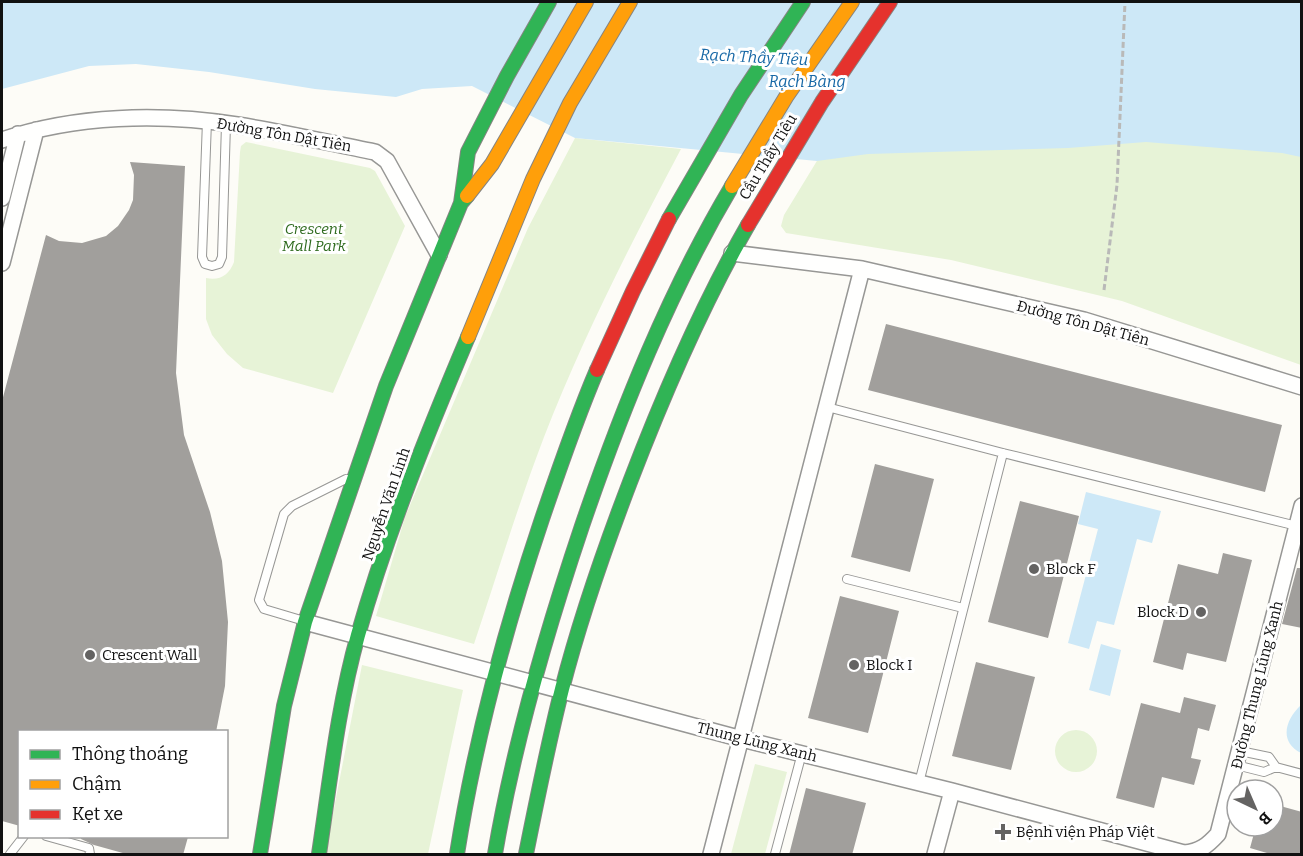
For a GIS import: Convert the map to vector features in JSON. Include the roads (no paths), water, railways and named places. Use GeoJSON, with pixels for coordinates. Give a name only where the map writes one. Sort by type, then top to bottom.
{"type":"FeatureCollection","features":[{"type":"Feature","properties":{"kind":"main road"},"geometry":{"type":"LineString","coordinates":[[260,855],[284,706],[305,621],[395,362],[461,203],[468,152],[549,2]]}},
{"type":"Feature","properties":{"kind":"main road"},"geometry":{"type":"LineString","coordinates":[[461,203],[492,164],[586,2]]}},
{"type":"Feature","properties":{"kind":"main road","name":"Nguyễn Văn Linh"},"geometry":{"type":"LineString","coordinates":[[319,855],[337,734],[358,636],[403,500],[448,384],[533,179],[570,103],[630,2]]}},
{"type":"Feature","properties":{"kind":"main road"},"geometry":{"type":"LineString","coordinates":[[457,855],[465,800],[494,672],[514,604],[570,438],[604,355],[669,217],[727,116],[803,2]]}},
{"type":"Feature","properties":{"kind":"main road","name":"Cầu Thầy Tiêu"},"geometry":{"type":"LineString","coordinates":[[532,682],[585,515],[609,449],[671,301],[708,229],[759,141],[852,2]]}},
{"type":"Feature","properties":{"kind":"main road","name":"Cầu Thầy Tiêu"},"geometry":{"type":"LineString","coordinates":[[735,248],[806,125],[890,2]]}},
{"type":"Feature","properties":{"kind":"main road"},"geometry":{"type":"LineString","coordinates":[[526,855],[543,768],[562,690],[604,552],[649,431],[683,352],[735,248]]}},
{"type":"Feature","properties":{"kind":"main road"},"geometry":{"type":"LineString","coordinates":[[495,855],[504,796],[532,682]]}},
{"type":"Feature","properties":{"kind":"street","name":"Đường Tôn Dật Tiên"},"geometry":{"type":"LineString","coordinates":[[2,140],[36,130],[98,120],[156,119],[226,123],[375,152],[387,161],[439,255]]}},
{"type":"Feature","properties":{"kind":"street"},"geometry":{"type":"LineString","coordinates":[[2,263],[36,130]]}},
{"type":"Feature","properties":{"kind":"street"},"geometry":{"type":"LineString","coordinates":[[2,198],[18,134]]}},
{"type":"Feature","properties":{"kind":"street","name":"Đường Tôn Dật Tiên"},"geometry":{"type":"LineString","coordinates":[[735,248],[862,269],[1084,320],[1302,387]]}},
{"type":"Feature","properties":{"kind":"street"},"geometry":{"type":"LineString","coordinates":[[711,855],[862,269]]}},
{"type":"Feature","properties":{"kind":"street","name":"Đường Thung Lũng Xanh"},"geometry":{"type":"LineString","coordinates":[[952,791],[1184,853],[1197,852],[1210,843],[1218,834],[1302,506]]}},
{"type":"Feature","properties":{"kind":"street","name":"Thung Lũng Xanh"},"geometry":{"type":"LineString","coordinates":[[305,621],[742,739],[952,791]]}},
{"type":"Feature","properties":{"kind":"street"},"geometry":{"type":"LineString","coordinates":[[935,855],[952,791]]}},
{"type":"Feature","properties":{"kind":"lane"},"geometry":{"type":"LineString","coordinates":[[207,121],[202,257],[205,264],[212,266],[219,264],[222,257],[226,123]]}},
{"type":"Feature","properties":{"kind":"lane"},"geometry":{"type":"LineString","coordinates":[[827,406],[1003,453],[1297,526]]}},
{"type":"Feature","properties":{"kind":"lane"},"geometry":{"type":"LineString","coordinates":[[920,783],[1003,453]]}},
{"type":"Feature","properties":{"kind":"lane"},"geometry":{"type":"LineString","coordinates":[[305,621],[264,609],[259,600],[284,514],[292,506],[355,474]]}},
{"type":"Feature","properties":{"kind":"lane"},"geometry":{"type":"LineString","coordinates":[[846,579],[963,608]]}},
{"type":"Feature","properties":{"kind":"lane"},"geometry":{"type":"LineString","coordinates":[[775,855],[802,753]]}},
{"type":"Feature","properties":{"kind":"lane"},"geometry":{"type":"LineString","coordinates":[[1238,758],[1264,772],[1276,767]]}},
{"type":"Feature","properties":{"kind":"lane"},"geometry":{"type":"LineString","coordinates":[[1238,758],[1269,758],[1276,767],[1302,774]]}},
{"type":"Feature","properties":{"kind":"lane"},"geometry":{"type":"LineString","coordinates":[[10,855],[23,838]]}},
{"type":"Feature","properties":{"kind":"lane"},"geometry":{"type":"LineString","coordinates":[[50,838],[89,848],[90,855]]}},
{"type":"Feature","properties":{"kind":"water","name":"Rạch Bàng"},"geometry":{"type":"Polygon","coordinates":[[[2,2],[1301,2],[1301,157],[1282,153],[1146,142],[1068,148],[868,154],[817,161],[575,138],[472,86],[422,89],[396,97],[315,89],[209,72],[136,64],[89,66],[2,89],[2,2]]]}},
{"type":"Feature","properties":{"kind":"water"},"geometry":{"type":"Polygon","coordinates":[[[1086,492],[1161,511],[1152,543],[1137,539],[1114,625],[1097,621],[1089,649],[1068,643],[1098,529],[1078,524],[1086,492]]]}},
{"type":"Feature","properties":{"kind":"water"},"geometry":{"type":"Polygon","coordinates":[[[1101,644],[1121,650],[1110,696],[1089,690],[1101,644]]]}},
{"type":"Feature","properties":{"kind":"water"},"geometry":{"type":"Polygon","coordinates":[[[1301,705],[1301,753],[1289,742],[1287,730],[1291,717],[1301,705]]]}},
{"type":"Feature","properties":{"kind":"place","name":"Block F"},"geometry":{"type":"Point","coordinates":[1034,569]}},
{"type":"Feature","properties":{"kind":"place","name":"Block D"},"geometry":{"type":"Point","coordinates":[1201,612]}},
{"type":"Feature","properties":{"kind":"place","name":"Crescent Wall"},"geometry":{"type":"Point","coordinates":[90,655]}},
{"type":"Feature","properties":{"kind":"place","name":"Block I"},"geometry":{"type":"Point","coordinates":[854,665]}},
{"type":"Feature","properties":{"kind":"place","name":"Bệnh viện Pháp Việt"},"geometry":{"type":"Point","coordinates":[1003,832]}},
{"type":"Feature","properties":{"kind":"water label","name":"Rạch Thầy Tiêu"},"geometry":{"type":"Point","coordinates":[754,57]}},
{"type":"Feature","properties":{"kind":"park label","name":"Crescent Mall Park"},"geometry":{"type":"Point","coordinates":[314,238]}}]}
